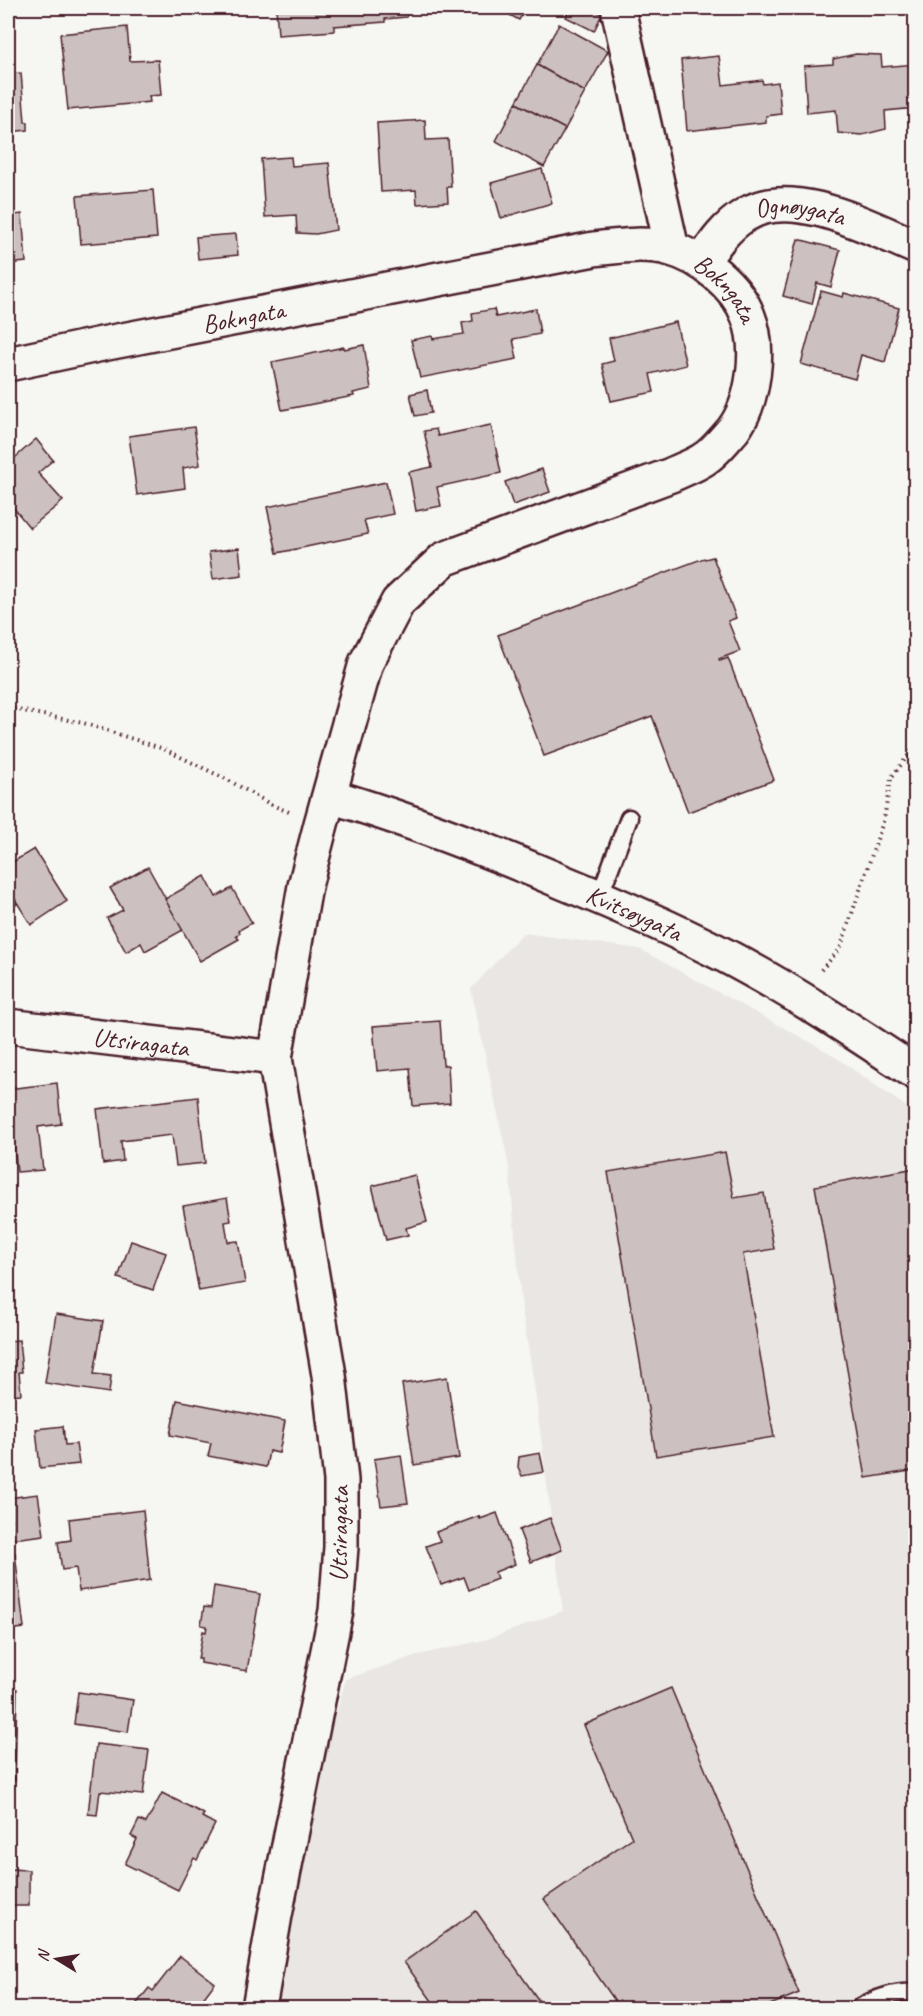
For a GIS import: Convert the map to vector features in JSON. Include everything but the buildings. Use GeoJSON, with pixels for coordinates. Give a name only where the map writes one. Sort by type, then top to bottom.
{"type":"FeatureCollection","features":[{"type":"Feature","properties":{"kind":"street"},"geometry":{"type":"LineString","coordinates":[[619,13],[672,249]]}},
{"type":"Feature","properties":{"kind":"street","name":"Ognøygata"},"geometry":{"type":"LineString","coordinates":[[702,263],[721,234],[746,214],[776,204],[811,207],[854,221],[915,247]]}},
{"type":"Feature","properties":{"kind":"street","name":"Bokngata"},"geometry":{"type":"LineString","coordinates":[[8,364],[594,249],[635,244],[672,249],[702,263],[729,285],[748,316],[756,354],[751,393],[734,429],[705,459],[671,475],[444,559],[398,602],[366,663],[326,810]]}},
{"type":"Feature","properties":{"kind":"street","name":"Kvitsøygata"},"geometry":{"type":"LineString","coordinates":[[326,810],[406,819],[598,897],[726,957],[798,998],[915,1073]]}},
{"type":"Feature","properties":{"kind":"street","name":"Utsiragata"},"geometry":{"type":"LineString","coordinates":[[259,2008],[275,1915],[336,1611],[341,1547],[341,1480],[329,1376],[274,1058],[305,886],[326,810]]}},
{"type":"Feature","properties":{"kind":"street","name":"Utsiragata"},"geometry":{"type":"LineString","coordinates":[[8,1026],[274,1058]]}},
{"type":"Feature","properties":{"kind":"lane"},"geometry":{"type":"LineString","coordinates":[[598,897],[629,818]]}},
{"type":"Feature","properties":{"kind":"lane"},"geometry":{"type":"LineString","coordinates":[[859,2008],[871,2000],[909,1992],[915,1994]]}},
{"type":"Feature","properties":{"kind":"path"},"geometry":{"type":"LineString","coordinates":[[8,708],[83,723],[164,749],[228,780],[272,806],[326,810]]}},
{"type":"Feature","properties":{"kind":"path"},"geometry":{"type":"LineString","coordinates":[[798,998],[840,949],[884,819],[891,778],[915,745]]}},
{"type":"Feature","properties":{"kind":"shaded area"},"geometry":{"type":"Polygon","coordinates":[[[523,933],[639,949],[828,1052],[915,1113],[915,2008],[273,2008],[314,1790],[346,1679],[415,1656],[488,1639],[563,1611],[534,1383],[522,1310],[509,1166],[471,989],[523,933]]]}}]}
